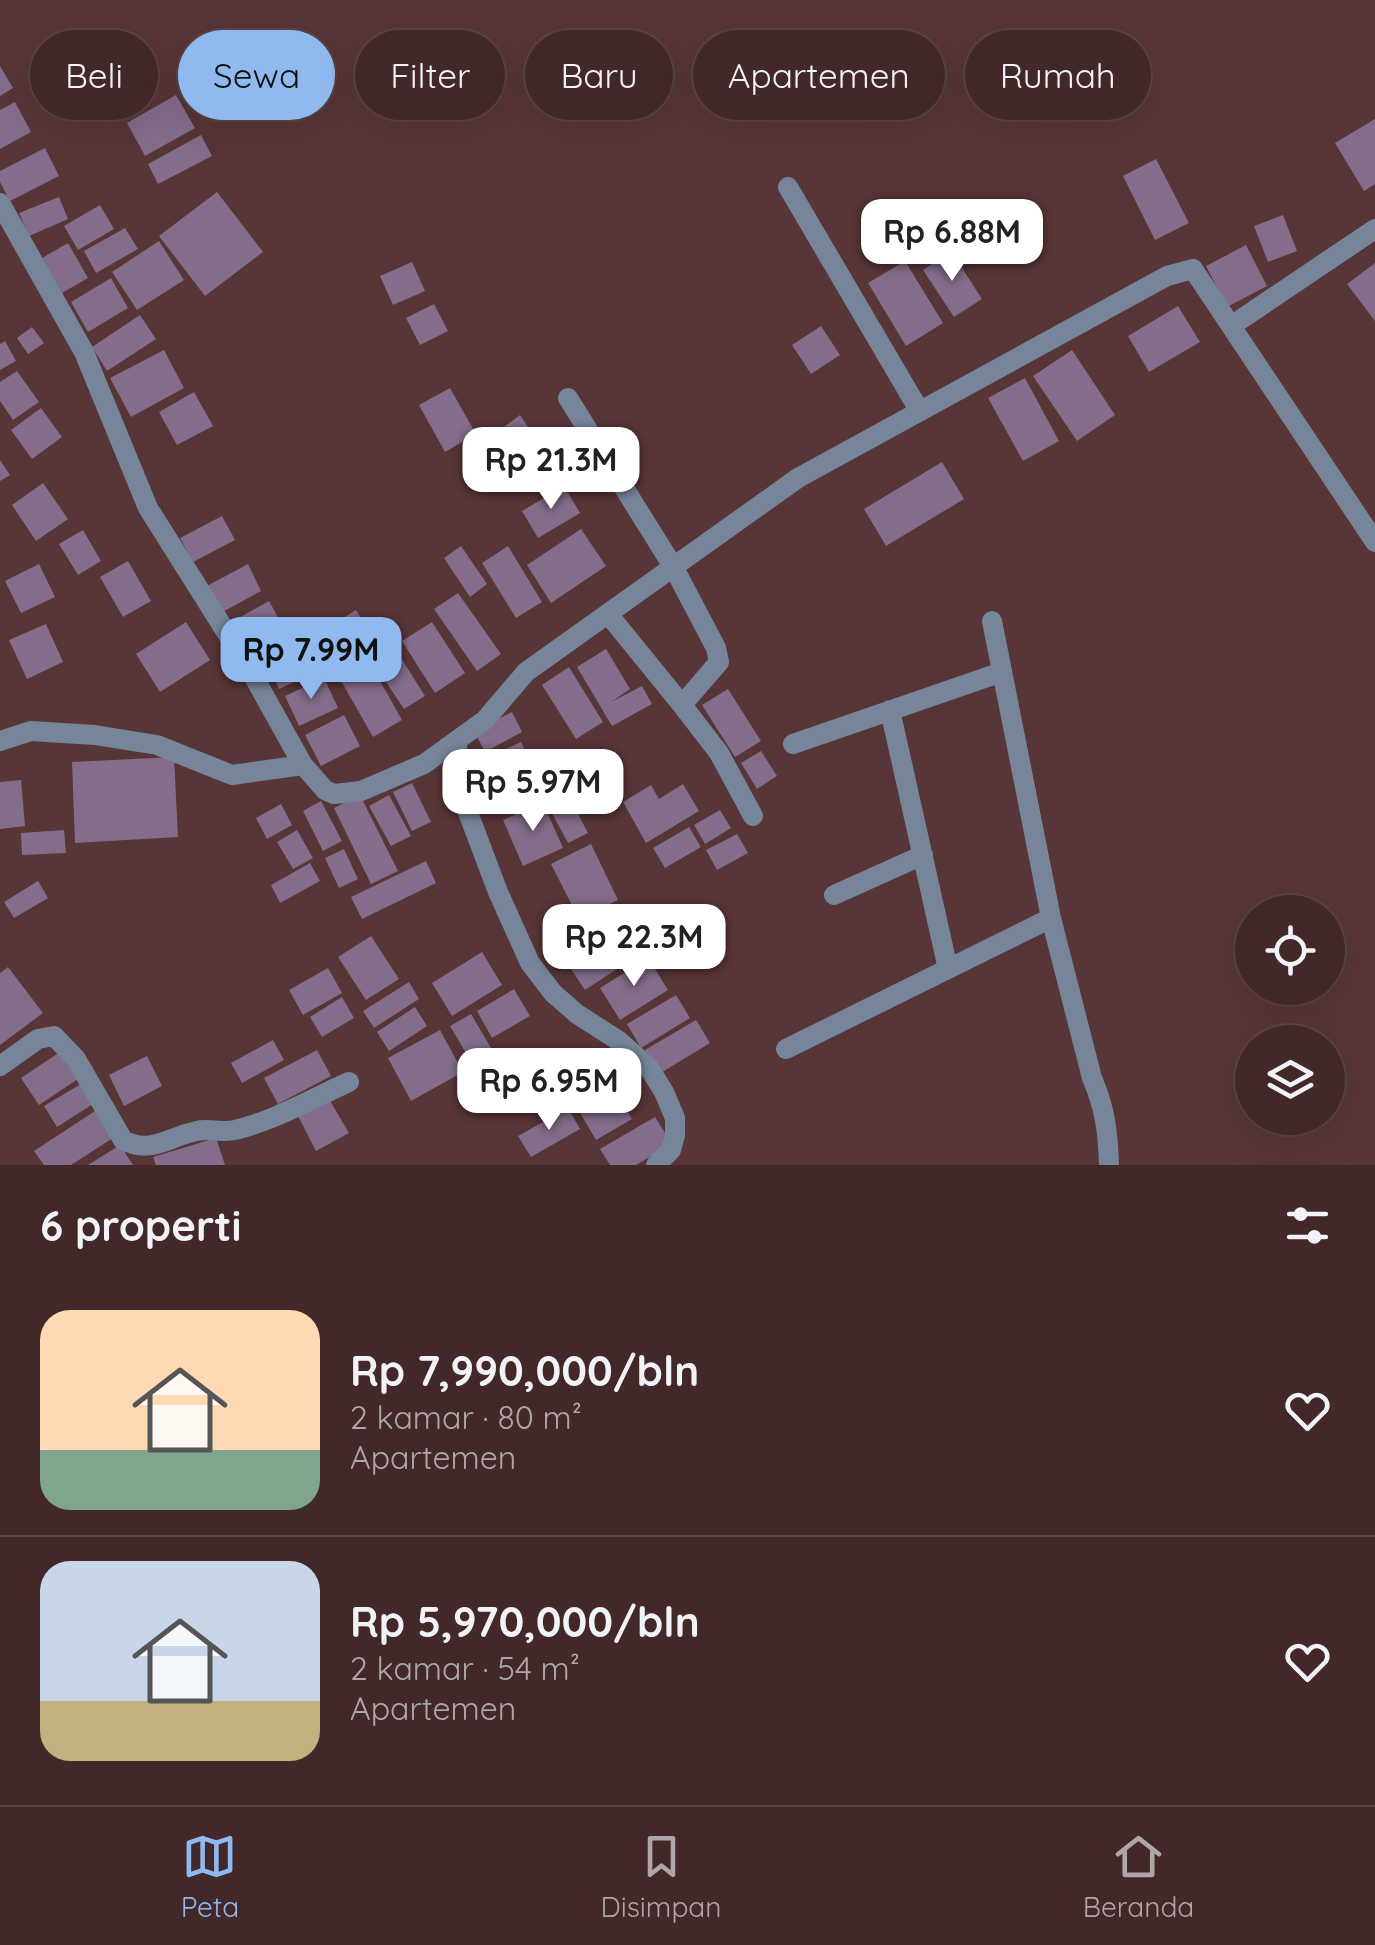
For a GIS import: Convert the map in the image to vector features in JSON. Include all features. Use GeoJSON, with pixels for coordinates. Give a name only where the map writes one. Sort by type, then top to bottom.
{"type":"FeatureCollection","features":[{"type":"Feature","properties":{"kind":"street"},"geometry":{"type":"LineString","coordinates":[[788,187],[919,410]]}},
{"type":"Feature","properties":{"kind":"street"},"geometry":{"type":"LineString","coordinates":[[0,203],[84,352],[148,508],[250,670],[304,765],[325,790],[349,794],[424,764],[485,720],[526,672],[798,478],[1167,276],[1193,269],[1375,542]]}},
{"type":"Feature","properties":{"kind":"street"},"geometry":{"type":"LineString","coordinates":[[1231,326],[1375,229]]}},
{"type":"Feature","properties":{"kind":"street"},"geometry":{"type":"LineString","coordinates":[[568,398],[674,568],[702,618],[719,662],[682,705]]}},
{"type":"Feature","properties":{"kind":"street"},"geometry":{"type":"LineString","coordinates":[[608,614],[719,753],[753,816]]}},
{"type":"Feature","properties":{"kind":"street"},"geometry":{"type":"LineString","coordinates":[[992,621],[1051,918],[1092,1078],[1106,1116],[1109,1165]]}},
{"type":"Feature","properties":{"kind":"street"},"geometry":{"type":"LineString","coordinates":[[793,744],[1002,672]]}},
{"type":"Feature","properties":{"kind":"street"},"geometry":{"type":"LineString","coordinates":[[890,710],[948,968]]}},
{"type":"Feature","properties":{"kind":"street"},"geometry":{"type":"LineString","coordinates":[[0,740],[31,731],[96,735],[156,745],[232,774],[304,765]]}},
{"type":"Feature","properties":{"kind":"street"},"geometry":{"type":"LineString","coordinates":[[457,741],[458,786],[530,963],[553,994],[619,1041],[648,1068],[664,1092],[675,1118],[675,1136],[671,1150],[656,1165]]}},
{"type":"Feature","properties":{"kind":"street"},"geometry":{"type":"LineString","coordinates":[[834,894],[923,855]]}},
{"type":"Feature","properties":{"kind":"street"},"geometry":{"type":"LineString","coordinates":[[786,1049],[1051,918]]}},
{"type":"Feature","properties":{"kind":"street"},"geometry":{"type":"LineString","coordinates":[[0,1066],[38,1038],[54,1036],[76,1059],[123,1140],[152,1147],[198,1130],[244,1128],[349,1082]]}},
{"type":"Feature","properties":{"kind":"building"},"geometry":{"type":"Polygon","coordinates":[[[0,66],[13,88],[0,96],[0,66]]]}},
{"type":"Feature","properties":{"kind":"building"},"geometry":{"type":"Polygon","coordinates":[[[176,95],[178,120],[190,120],[195,128],[145,156],[127,123],[158,120],[158,105],[176,95]]]}},
{"type":"Feature","properties":{"kind":"building"},"geometry":{"type":"Polygon","coordinates":[[[15,102],[31,132],[0,149],[0,110],[15,102]]]}},
{"type":"Feature","properties":{"kind":"building"},"geometry":{"type":"Polygon","coordinates":[[[1375,119],[1375,184],[1364,191],[1335,143],[1375,119]]]}},
{"type":"Feature","properties":{"kind":"building"},"geometry":{"type":"Polygon","coordinates":[[[201,135],[212,156],[158,184],[148,164],[201,135]]]}},
{"type":"Feature","properties":{"kind":"building"},"geometry":{"type":"Polygon","coordinates":[[[45,148],[59,176],[10,201],[0,182],[0,171],[45,148]]]}},
{"type":"Feature","properties":{"kind":"building"},"geometry":{"type":"Polygon","coordinates":[[[1156,159],[1189,223],[1155,240],[1123,176],[1156,159]]]}},
{"type":"Feature","properties":{"kind":"building"},"geometry":{"type":"Polygon","coordinates":[[[217,192],[263,252],[205,296],[159,236],[217,192]]]}},
{"type":"Feature","properties":{"kind":"building"},"geometry":{"type":"Polygon","coordinates":[[[59,197],[68,219],[29,236],[19,213],[59,197]]]}},
{"type":"Feature","properties":{"kind":"building"},"geometry":{"type":"Polygon","coordinates":[[[100,205],[114,229],[78,250],[64,226],[100,205]]]}},
{"type":"Feature","properties":{"kind":"building"},"geometry":{"type":"Polygon","coordinates":[[[1283,215],[1297,251],[1268,262],[1254,226],[1283,215]]]}},
{"type":"Feature","properties":{"kind":"building"},"geometry":{"type":"Polygon","coordinates":[[[125,228],[138,249],[96,273],[84,251],[125,228]]]}},
{"type":"Feature","properties":{"kind":"building"},"geometry":{"type":"Polygon","coordinates":[[[159,241],[184,280],[137,310],[112,272],[159,241]]]}},
{"type":"Feature","properties":{"kind":"building"},"geometry":{"type":"Polygon","coordinates":[[[68,243],[88,278],[62,293],[42,258],[68,243]]]}},
{"type":"Feature","properties":{"kind":"building"},"geometry":{"type":"Polygon","coordinates":[[[1246,245],[1267,286],[1227,307],[1206,266],[1246,245]]]}},
{"type":"Feature","properties":{"kind":"building"},"geometry":{"type":"Polygon","coordinates":[[[951,251],[982,299],[954,317],[923,270],[951,251]]]}},
{"type":"Feature","properties":{"kind":"building"},"geometry":{"type":"Polygon","coordinates":[[[905,261],[943,323],[906,346],[868,283],[905,261]]]}},
{"type":"Feature","properties":{"kind":"building"},"geometry":{"type":"Polygon","coordinates":[[[412,262],[425,291],[393,305],[380,276],[412,262]]]}},
{"type":"Feature","properties":{"kind":"building"},"geometry":{"type":"Polygon","coordinates":[[[1375,263],[1375,321],[1347,284],[1375,263]]]}},
{"type":"Feature","properties":{"kind":"building"},"geometry":{"type":"Polygon","coordinates":[[[111,278],[128,308],[88,332],[71,302],[111,278]]]}},
{"type":"Feature","properties":{"kind":"building"},"geometry":{"type":"Polygon","coordinates":[[[434,304],[448,331],[420,345],[406,318],[434,304]]]}},
{"type":"Feature","properties":{"kind":"building"},"geometry":{"type":"Polygon","coordinates":[[[1178,306],[1200,342],[1149,372],[1128,336],[1178,306]]]}},
{"type":"Feature","properties":{"kind":"building"},"geometry":{"type":"Polygon","coordinates":[[[140,315],[156,339],[107,371],[92,347],[140,315]]]}},
{"type":"Feature","properties":{"kind":"building"},"geometry":{"type":"Polygon","coordinates":[[[821,326],[840,355],[811,374],[792,345],[821,326]]]}},
{"type":"Feature","properties":{"kind":"building"},"geometry":{"type":"Polygon","coordinates":[[[32,327],[44,343],[28,354],[17,338],[32,327]]]}},
{"type":"Feature","properties":{"kind":"building"},"geometry":{"type":"Polygon","coordinates":[[[5,341],[16,361],[0,370],[0,344],[5,341]]]}},
{"type":"Feature","properties":{"kind":"building"},"geometry":{"type":"Polygon","coordinates":[[[164,350],[184,388],[131,417],[110,378],[164,350]]]}},
{"type":"Feature","properties":{"kind":"building"},"geometry":{"type":"Polygon","coordinates":[[[1072,350],[1115,415],[1077,441],[1033,376],[1072,350]]]}},
{"type":"Feature","properties":{"kind":"building"},"geometry":{"type":"Polygon","coordinates":[[[17,371],[39,402],[13,420],[0,401],[0,382],[17,371]]]}},
{"type":"Feature","properties":{"kind":"building"},"geometry":{"type":"Polygon","coordinates":[[[1025,378],[1059,441],[1023,461],[988,398],[1025,378]]]}},
{"type":"Feature","properties":{"kind":"building"},"geometry":{"type":"Polygon","coordinates":[[[450,388],[476,434],[445,452],[419,405],[450,388]]]}},
{"type":"Feature","properties":{"kind":"building"},"geometry":{"type":"Polygon","coordinates":[[[194,392],[213,426],[177,445],[159,412],[194,392]]]}},
{"type":"Feature","properties":{"kind":"building"},"geometry":{"type":"Polygon","coordinates":[[[41,408],[62,437],[32,459],[11,430],[41,408]]]}},
{"type":"Feature","properties":{"kind":"building"},"geometry":{"type":"Polygon","coordinates":[[[520,415],[538,441],[504,466],[485,441],[520,415]]]}},
{"type":"Feature","properties":{"kind":"building"},"geometry":{"type":"Polygon","coordinates":[[[0,460],[10,475],[0,481],[0,460]]]}},
{"type":"Feature","properties":{"kind":"building"},"geometry":{"type":"Polygon","coordinates":[[[942,462],[964,499],[886,546],[864,509],[942,462]]]}},
{"type":"Feature","properties":{"kind":"building"},"geometry":{"type":"Polygon","coordinates":[[[43,483],[68,519],[36,541],[12,505],[43,483]]]}},
{"type":"Feature","properties":{"kind":"building"},"geometry":{"type":"Polygon","coordinates":[[[564,486],[580,513],[538,538],[522,511],[564,486]]]}},
{"type":"Feature","properties":{"kind":"building"},"geometry":{"type":"Polygon","coordinates":[[[222,516],[235,540],[193,562],[180,538],[222,516]]]}},
{"type":"Feature","properties":{"kind":"building"},"geometry":{"type":"Polygon","coordinates":[[[581,529],[606,566],[551,603],[527,565],[581,529]]]}},
{"type":"Feature","properties":{"kind":"building"},"geometry":{"type":"Polygon","coordinates":[[[83,530],[101,561],[78,575],[59,544],[83,530]]]}},
{"type":"Feature","properties":{"kind":"building"},"geometry":{"type":"Polygon","coordinates":[[[461,546],[487,584],[470,597],[444,558],[461,546]]]}},
{"type":"Feature","properties":{"kind":"building"},"geometry":{"type":"Polygon","coordinates":[[[508,546],[542,602],[516,618],[482,563],[508,546]]]}},
{"type":"Feature","properties":{"kind":"building"},"geometry":{"type":"Polygon","coordinates":[[[128,561],[151,601],[123,617],[100,577],[128,561]]]}},
{"type":"Feature","properties":{"kind":"building"},"geometry":{"type":"Polygon","coordinates":[[[39,564],[55,597],[21,613],[5,581],[39,564]]]}},
{"type":"Feature","properties":{"kind":"building"},"geometry":{"type":"Polygon","coordinates":[[[248,564],[261,591],[217,615],[203,588],[248,564]]]}},
{"type":"Feature","properties":{"kind":"building"},"geometry":{"type":"Polygon","coordinates":[[[458,593],[501,654],[477,671],[434,609],[458,593]]]}},
{"type":"Feature","properties":{"kind":"building"},"geometry":{"type":"Polygon","coordinates":[[[269,601],[287,634],[249,656],[230,623],[269,601]]]}},
{"type":"Feature","properties":{"kind":"building"},"geometry":{"type":"Polygon","coordinates":[[[356,610],[372,635],[336,657],[321,632],[356,610]]]}},
{"type":"Feature","properties":{"kind":"building"},"geometry":{"type":"Polygon","coordinates":[[[186,622],[210,660],[160,692],[136,654],[186,622]]]}},
{"type":"Feature","properties":{"kind":"building"},"geometry":{"type":"Polygon","coordinates":[[[432,622],[465,673],[435,693],[402,641],[432,622]]]}},
{"type":"Feature","properties":{"kind":"building"},"geometry":{"type":"Polygon","coordinates":[[[46,624],[63,662],[27,679],[9,640],[46,624]]]}},
{"type":"Feature","properties":{"kind":"building"},"geometry":{"type":"Polygon","coordinates":[[[311,640],[324,668],[279,689],[266,662],[311,640]]]}},
{"type":"Feature","properties":{"kind":"building"},"geometry":{"type":"Polygon","coordinates":[[[394,647],[425,696],[404,709],[372,661],[394,647]]]}},
{"type":"Feature","properties":{"kind":"building"},"geometry":{"type":"Polygon","coordinates":[[[362,649],[402,720],[373,737],[332,665],[362,649]]]}},
{"type":"Feature","properties":{"kind":"building"},"geometry":{"type":"Polygon","coordinates":[[[606,649],[630,689],[611,702],[642,686],[652,704],[612,726],[577,667],[606,649]]]}},
{"type":"Feature","properties":{"kind":"building"},"geometry":{"type":"Polygon","coordinates":[[[569,667],[603,722],[576,739],[542,685],[569,667]]]}},
{"type":"Feature","properties":{"kind":"building"},"geometry":{"type":"Polygon","coordinates":[[[324,678],[338,708],[299,726],[285,696],[324,678]]]}},
{"type":"Feature","properties":{"kind":"building"},"geometry":{"type":"Polygon","coordinates":[[[728,689],[761,741],[735,757],[702,705],[728,689]]]}},
{"type":"Feature","properties":{"kind":"building"},"geometry":{"type":"Polygon","coordinates":[[[512,712],[522,732],[485,752],[474,731],[512,712]]]}},
{"type":"Feature","properties":{"kind":"building"},"geometry":{"type":"Polygon","coordinates":[[[344,715],[360,746],[321,766],[305,735],[344,715]]]}},
{"type":"Feature","properties":{"kind":"building"},"geometry":{"type":"Polygon","coordinates":[[[521,742],[539,779],[512,792],[493,755],[521,742]]]}},
{"type":"Feature","properties":{"kind":"building"},"geometry":{"type":"Polygon","coordinates":[[[761,751],[777,776],[757,789],[741,763],[761,751]]]}},
{"type":"Feature","properties":{"kind":"building"},"geometry":{"type":"Polygon","coordinates":[[[174,757],[178,837],[75,843],[72,762],[174,757]]]}},
{"type":"Feature","properties":{"kind":"building"},"geometry":{"type":"Polygon","coordinates":[[[21,780],[25,826],[0,829],[0,782],[21,780]]]}},
{"type":"Feature","properties":{"kind":"building"},"geometry":{"type":"Polygon","coordinates":[[[412,783],[431,822],[412,831],[393,792],[412,783]]]}},
{"type":"Feature","properties":{"kind":"building"},"geometry":{"type":"Polygon","coordinates":[[[683,784],[699,811],[646,843],[623,802],[651,785],[659,799],[683,784]]]}},
{"type":"Feature","properties":{"kind":"building"},"geometry":{"type":"Polygon","coordinates":[[[566,791],[588,833],[568,843],[546,802],[566,791]]]}},
{"type":"Feature","properties":{"kind":"building"},"geometry":{"type":"Polygon","coordinates":[[[360,795],[398,871],[371,884],[334,808],[360,795]]]}},
{"type":"Feature","properties":{"kind":"building"},"geometry":{"type":"Polygon","coordinates":[[[389,795],[411,836],[391,846],[369,806],[389,795]]]}},
{"type":"Feature","properties":{"kind":"building"},"geometry":{"type":"Polygon","coordinates":[[[321,801],[342,841],[323,851],[303,811],[321,801]]]}},
{"type":"Feature","properties":{"kind":"building"},"geometry":{"type":"Polygon","coordinates":[[[543,803],[563,848],[523,866],[503,820],[543,803]]]}},
{"type":"Feature","properties":{"kind":"building"},"geometry":{"type":"Polygon","coordinates":[[[281,804],[292,825],[267,839],[256,818],[281,804]]]}},
{"type":"Feature","properties":{"kind":"building"},"geometry":{"type":"Polygon","coordinates":[[[720,810],[731,828],[705,844],[694,825],[720,810]]]}},
{"type":"Feature","properties":{"kind":"building"},"geometry":{"type":"Polygon","coordinates":[[[689,827],[701,847],[665,868],[653,848],[689,827]]]}},
{"type":"Feature","properties":{"kind":"building"},"geometry":{"type":"Polygon","coordinates":[[[64,830],[66,853],[22,855],[21,833],[64,830]]]}},
{"type":"Feature","properties":{"kind":"building"},"geometry":{"type":"Polygon","coordinates":[[[297,830],[313,858],[293,869],[277,842],[297,830]]]}},
{"type":"Feature","properties":{"kind":"building"},"geometry":{"type":"Polygon","coordinates":[[[737,834],[748,853],[717,870],[706,850],[737,834]]]}},
{"type":"Feature","properties":{"kind":"building"},"geometry":{"type":"Polygon","coordinates":[[[591,844],[618,900],[579,919],[551,864],[591,844]]]}},
{"type":"Feature","properties":{"kind":"building"},"geometry":{"type":"Polygon","coordinates":[[[344,849],[358,879],[339,888],[325,858],[344,849]]]}},
{"type":"Feature","properties":{"kind":"building"},"geometry":{"type":"Polygon","coordinates":[[[426,861],[436,883],[362,919],[351,897],[426,861]]]}},
{"type":"Feature","properties":{"kind":"building"},"geometry":{"type":"Polygon","coordinates":[[[310,863],[320,881],[280,903],[271,885],[310,863]]]}},
{"type":"Feature","properties":{"kind":"building"},"geometry":{"type":"Polygon","coordinates":[[[38,881],[48,898],[14,918],[4,902],[38,881]]]}},
{"type":"Feature","properties":{"kind":"building"},"geometry":{"type":"Polygon","coordinates":[[[610,925],[632,959],[585,990],[563,957],[610,925]]]}},
{"type":"Feature","properties":{"kind":"building"},"geometry":{"type":"Polygon","coordinates":[[[371,936],[399,979],[366,1000],[338,957],[371,936]]]}},
{"type":"Feature","properties":{"kind":"building"},"geometry":{"type":"Polygon","coordinates":[[[482,952],[502,985],[452,1016],[432,983],[482,952]]]}},
{"type":"Feature","properties":{"kind":"building"},"geometry":{"type":"Polygon","coordinates":[[[648,958],[668,990],[620,1020],[600,988],[648,958]]]}},
{"type":"Feature","properties":{"kind":"building"},"geometry":{"type":"Polygon","coordinates":[[[8,967],[43,1013],[0,1045],[0,973],[8,967]]]}},
{"type":"Feature","properties":{"kind":"building"},"geometry":{"type":"Polygon","coordinates":[[[328,968],[342,993],[303,1015],[289,990],[328,968]]]}},
{"type":"Feature","properties":{"kind":"building"},"geometry":{"type":"Polygon","coordinates":[[[409,982],[419,999],[374,1028],[363,1011],[409,982]]]}},
{"type":"Feature","properties":{"kind":"building"},"geometry":{"type":"Polygon","coordinates":[[[514,989],[530,1016],[492,1038],[477,1011],[514,989]]]}},
{"type":"Feature","properties":{"kind":"building"},"geometry":{"type":"Polygon","coordinates":[[[676,995],[690,1018],[641,1048],[627,1024],[676,995]]]}},
{"type":"Feature","properties":{"kind":"building"},"geometry":{"type":"Polygon","coordinates":[[[342,997],[354,1018],[322,1037],[310,1017],[342,997]]]}},
{"type":"Feature","properties":{"kind":"building"},"geometry":{"type":"Polygon","coordinates":[[[415,1007],[427,1026],[389,1051],[377,1032],[415,1007]]]}},
{"type":"Feature","properties":{"kind":"building"},"geometry":{"type":"Polygon","coordinates":[[[471,1014],[494,1053],[473,1065],[450,1026],[471,1014]]]}},
{"type":"Feature","properties":{"kind":"building"},"geometry":{"type":"Polygon","coordinates":[[[696,1020],[710,1043],[659,1074],[645,1050],[696,1020]]]}},
{"type":"Feature","properties":{"kind":"building"},"geometry":{"type":"Polygon","coordinates":[[[440,1030],[463,1072],[411,1101],[388,1058],[440,1030]]]}},
{"type":"Feature","properties":{"kind":"building"},"geometry":{"type":"Polygon","coordinates":[[[273,1040],[284,1060],[242,1083],[231,1063],[273,1040]]]}},
{"type":"Feature","properties":{"kind":"building"},"geometry":{"type":"Polygon","coordinates":[[[317,1050],[331,1076],[278,1104],[264,1078],[317,1050]]]}},
{"type":"Feature","properties":{"kind":"building"},"geometry":{"type":"Polygon","coordinates":[[[60,1052],[78,1079],[39,1105],[21,1078],[60,1052]]]}},
{"type":"Feature","properties":{"kind":"building"},"geometry":{"type":"Polygon","coordinates":[[[147,1056],[162,1086],[124,1106],[109,1075],[147,1056]]]}},
{"type":"Feature","properties":{"kind":"building"},"geometry":{"type":"Polygon","coordinates":[[[81,1084],[93,1104],[57,1127],[44,1106],[81,1084]]]}},
{"type":"Feature","properties":{"kind":"building"},"geometry":{"type":"Polygon","coordinates":[[[612,1085],[632,1119],[596,1140],[576,1106],[612,1085]]]}},
{"type":"Feature","properties":{"kind":"building"},"geometry":{"type":"Polygon","coordinates":[[[329,1099],[349,1133],[316,1151],[298,1116],[329,1099]]]}},
{"type":"Feature","properties":{"kind":"building"},"geometry":{"type":"Polygon","coordinates":[[[568,1108],[580,1129],[531,1157],[518,1136],[568,1108]]]}},
{"type":"Feature","properties":{"kind":"building"},"geometry":{"type":"Polygon","coordinates":[[[95,1111],[113,1138],[71,1165],[44,1165],[34,1151],[95,1111]]]}},
{"type":"Feature","properties":{"kind":"building"},"geometry":{"type":"Polygon","coordinates":[[[655,1117],[672,1144],[636,1165],[610,1165],[600,1149],[655,1117]]]}},
{"type":"Feature","properties":{"kind":"building"},"geometry":{"type":"Polygon","coordinates":[[[216,1138],[225,1165],[156,1165],[153,1157],[216,1138]]]}},
{"type":"Feature","properties":{"kind":"building"},"geometry":{"type":"Polygon","coordinates":[[[120,1145],[133,1165],[88,1165],[120,1145]]]}}]}
